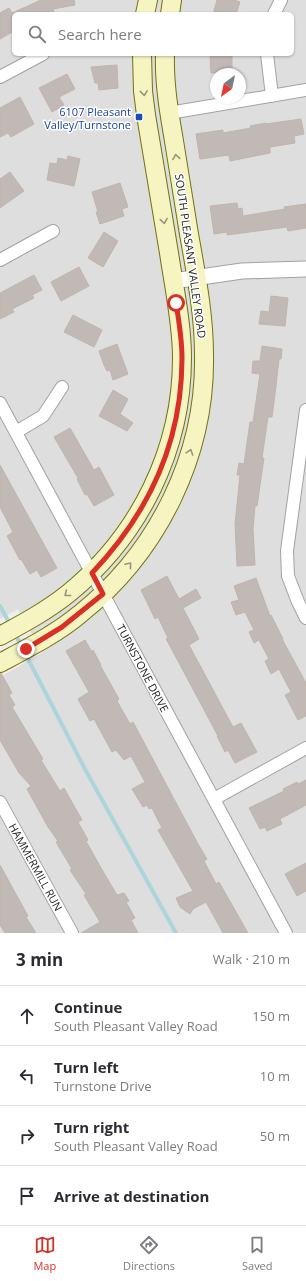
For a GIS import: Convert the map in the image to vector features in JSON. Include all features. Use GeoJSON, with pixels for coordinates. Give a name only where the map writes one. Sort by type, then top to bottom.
{"type":"FeatureCollection","features":[{"type":"Feature","properties":{"kind":"main road"},"geometry":{"type":"LineString","coordinates":[[145,12],[148,0]]}},
{"type":"Feature","properties":{"kind":"main road"},"geometry":{"type":"LineString","coordinates":[[170,12],[172,0]]}},
{"type":"Feature","properties":{"kind":"main road","name":"SOUTH PLEASANT VALLEY ROAD"},"geometry":{"type":"LineString","coordinates":[[0,636],[50,607],[92,573],[120,541],[143,506],[154,485],[169,443],[179,399],[181,339],[146,116],[143,91],[142,56]]}},
{"type":"Feature","properties":{"kind":"main road","name":"SOUTH PLEASANT VALLEY ROAD"},"geometry":{"type":"LineString","coordinates":[[4,661],[66,625],[103,594],[140,552],[160,522],[171,501],[182,477],[192,446],[202,394],[204,339],[196,277],[169,113],[165,56]]}},
{"type":"Feature","properties":{"kind":"street"},"geometry":{"type":"LineString","coordinates":[[275,12],[280,0]]}},
{"type":"Feature","properties":{"kind":"street"},"geometry":{"type":"LineString","coordinates":[[0,77],[39,56]]}},
{"type":"Feature","properties":{"kind":"street"},"geometry":{"type":"LineString","coordinates":[[267,56],[272,96]]}},
{"type":"Feature","properties":{"kind":"street"},"geometry":{"type":"LineString","coordinates":[[169,113],[306,90]]}},
{"type":"Feature","properties":{"kind":"street"},"geometry":{"type":"LineString","coordinates":[[0,260],[53,231]]}},
{"type":"Feature","properties":{"kind":"street"},"geometry":{"type":"LineString","coordinates":[[173,281],[242,271],[306,269]]}},
{"type":"Feature","properties":{"kind":"street"},"geometry":{"type":"LineString","coordinates":[[16,432],[43,416],[62,387]]}},
{"type":"Feature","properties":{"kind":"street","name":"TURNSTONE DRIVE"},"geometry":{"type":"LineString","coordinates":[[0,403],[286,933]]}},
{"type":"Feature","properties":{"kind":"street"},"geometry":{"type":"LineString","coordinates":[[306,410],[304,441],[287,551],[288,576],[306,618]]}},
{"type":"Feature","properties":{"kind":"street"},"geometry":{"type":"LineString","coordinates":[[214,798],[306,748]]}},
{"type":"Feature","properties":{"kind":"street","name":"HAMMERMILL RUN"},"geometry":{"type":"LineString","coordinates":[[0,802],[72,933]]}},
{"type":"Feature","properties":{"kind":"shaded area"},"geometry":{"type":"Polygon","coordinates":[[[0,0],[306,0],[306,933],[0,933],[0,677],[42,653],[18,609],[0,619],[0,0]]]}},
{"type":"Feature","properties":{"kind":"building"},"geometry":{"type":"Polygon","coordinates":[[[41,0],[74,0],[75,5],[53,9],[54,12],[14,12],[41,0]]]}},
{"type":"Feature","properties":{"kind":"building"},"geometry":{"type":"Polygon","coordinates":[[[217,0],[234,0],[240,2],[237,12],[214,12],[217,0]]]}},
{"type":"Feature","properties":{"kind":"building"},"geometry":{"type":"Polygon","coordinates":[[[9,8],[12,13],[12,32],[0,39],[0,13],[9,8]]]}},
{"type":"Feature","properties":{"kind":"building"},"geometry":{"type":"Polygon","coordinates":[[[210,56],[232,56],[232,68],[211,68],[210,56]]]}},
{"type":"Feature","properties":{"kind":"building"},"geometry":{"type":"Polygon","coordinates":[[[117,65],[118,88],[99,90],[98,83],[95,83],[91,67],[117,65]]]}},
{"type":"Feature","properties":{"kind":"building"},"geometry":{"type":"Polygon","coordinates":[[[67,74],[75,89],[59,97],[64,105],[52,112],[39,88],[67,74]]]}},
{"type":"Feature","properties":{"kind":"building"},"geometry":{"type":"Polygon","coordinates":[[[20,97],[34,124],[11,137],[8,133],[0,137],[0,108],[20,97]]]}},
{"type":"Feature","properties":{"kind":"building"},"geometry":{"type":"Polygon","coordinates":[[[301,119],[304,134],[294,136],[295,143],[270,147],[270,153],[230,161],[229,155],[200,159],[196,134],[223,130],[223,133],[251,128],[250,126],[266,123],[301,119]]]}},
{"type":"Feature","properties":{"kind":"building"},"geometry":{"type":"Polygon","coordinates":[[[68,156],[80,159],[74,186],[47,180],[50,163],[57,164],[58,158],[67,160],[68,156]]]}},
{"type":"Feature","properties":{"kind":"building"},"geometry":{"type":"Polygon","coordinates":[[[10,172],[24,191],[0,208],[0,179],[10,172]]]}},
{"type":"Feature","properties":{"kind":"building"},"geometry":{"type":"Polygon","coordinates":[[[120,183],[128,207],[122,209],[124,216],[100,224],[92,192],[120,183]]]}},
{"type":"Feature","properties":{"kind":"building"},"geometry":{"type":"Polygon","coordinates":[[[237,203],[238,209],[242,208],[243,216],[306,204],[306,228],[288,231],[287,227],[227,235],[227,232],[214,234],[210,206],[237,203]]]}},
{"type":"Feature","properties":{"kind":"building"},"geometry":{"type":"Polygon","coordinates":[[[104,232],[118,241],[103,267],[88,258],[104,232]]]}},
{"type":"Feature","properties":{"kind":"building"},"geometry":{"type":"Polygon","coordinates":[[[79,267],[89,286],[61,301],[51,282],[79,267]]]}},
{"type":"Feature","properties":{"kind":"building"},"geometry":{"type":"Polygon","coordinates":[[[34,275],[42,290],[32,295],[34,298],[12,309],[14,312],[0,319],[0,293],[34,275]]]}},
{"type":"Feature","properties":{"kind":"building"},"geometry":{"type":"Polygon","coordinates":[[[271,296],[288,298],[285,326],[259,324],[261,311],[269,312],[271,296]]]}},
{"type":"Feature","properties":{"kind":"building"},"geometry":{"type":"Polygon","coordinates":[[[73,315],[102,330],[94,347],[64,332],[73,315]]]}},
{"type":"Feature","properties":{"kind":"building"},"geometry":{"type":"Polygon","coordinates":[[[117,344],[128,374],[113,380],[110,370],[107,371],[99,351],[117,344]]]}},
{"type":"Feature","properties":{"kind":"building"},"geometry":{"type":"Polygon","coordinates":[[[262,346],[282,349],[281,359],[279,359],[272,417],[268,417],[257,506],[255,506],[253,529],[255,565],[237,566],[235,524],[240,475],[237,475],[239,463],[244,464],[250,422],[253,422],[260,374],[252,373],[253,361],[260,361],[262,346]]]}},
{"type":"Feature","properties":{"kind":"building"},"geometry":{"type":"Polygon","coordinates":[[[113,390],[128,399],[120,414],[133,423],[127,431],[99,416],[113,390]]]}},
{"type":"Feature","properties":{"kind":"building"},"geometry":{"type":"Polygon","coordinates":[[[70,428],[94,470],[99,467],[114,495],[94,506],[87,494],[85,495],[77,479],[78,478],[54,437],[70,428]]]}},
{"type":"Feature","properties":{"kind":"building"},"geometry":{"type":"Polygon","coordinates":[[[0,465],[57,568],[41,577],[37,570],[30,574],[21,559],[20,560],[7,536],[13,532],[0,507],[0,465]]]}},
{"type":"Feature","properties":{"kind":"building"},"geometry":{"type":"Polygon","coordinates":[[[167,576],[179,599],[196,589],[201,598],[183,608],[199,639],[189,645],[233,727],[241,723],[257,752],[235,763],[228,750],[225,752],[218,736],[166,639],[168,638],[158,617],[155,619],[141,590],[167,576]]]}},
{"type":"Feature","properties":{"kind":"building"},"geometry":{"type":"Polygon","coordinates":[[[256,578],[270,616],[271,615],[282,639],[306,683],[306,716],[298,720],[285,695],[291,692],[279,669],[271,674],[265,661],[269,659],[259,640],[254,643],[249,632],[254,630],[245,612],[236,615],[231,602],[239,600],[234,586],[256,578]]]}},
{"type":"Feature","properties":{"kind":"building"},"geometry":{"type":"Polygon","coordinates":[[[85,640],[92,652],[93,650],[119,699],[117,701],[130,724],[133,722],[207,859],[204,861],[216,884],[219,882],[248,933],[223,933],[206,902],[193,909],[190,914],[180,907],[176,898],[193,891],[158,830],[162,828],[152,808],[149,809],[147,805],[143,807],[132,789],[145,782],[131,756],[124,760],[116,750],[112,752],[94,719],[90,721],[78,699],[89,692],[66,651],[85,640]]]}},
{"type":"Feature","properties":{"kind":"building"},"geometry":{"type":"Polygon","coordinates":[[[0,673],[12,693],[9,695],[15,705],[12,707],[43,759],[41,760],[60,791],[64,788],[82,820],[78,822],[88,840],[86,841],[101,868],[117,895],[124,893],[129,901],[126,902],[135,918],[131,920],[138,933],[81,933],[100,922],[84,895],[86,894],[70,870],[72,869],[56,842],[58,841],[48,827],[27,789],[31,786],[19,773],[0,740],[0,673]]]}},
{"type":"Feature","properties":{"kind":"building"},"geometry":{"type":"Polygon","coordinates":[[[306,780],[306,805],[280,819],[282,824],[267,831],[265,827],[260,829],[249,808],[284,791],[283,789],[297,782],[298,784],[306,780]]]}},
{"type":"Feature","properties":{"kind":"building"},"geometry":{"type":"Polygon","coordinates":[[[306,863],[306,891],[297,896],[285,874],[306,863]]]}},
{"type":"Feature","properties":{"kind":"building"},"geometry":{"type":"Polygon","coordinates":[[[0,865],[28,916],[26,917],[36,933],[5,933],[0,925],[0,865]]]}},
{"type":"Feature","properties":{"kind":"waterway"},"geometry":{"type":"LineString","coordinates":[[0,606],[11,626]]}},
{"type":"Feature","properties":{"kind":"waterway"},"geometry":{"type":"LineString","coordinates":[[15,634],[22,647]]}},
{"type":"Feature","properties":{"kind":"waterway"},"geometry":{"type":"LineString","coordinates":[[26,655],[86,771],[176,933]]}},
{"type":"Feature","properties":{"kind":"place","name":"6107 Pleasant Valley/Turnstone"},"geometry":{"type":"Point","coordinates":[139,117]}},
{"type":"Feature","properties":{"kind":"route"},"geometry":{"type":"LineString","coordinates":[[26,649],[62,627],[103,594],[92,573],[107,557],[133,523],[154,485],[164,461],[179,399],[182,357],[176,303]]}}]}
